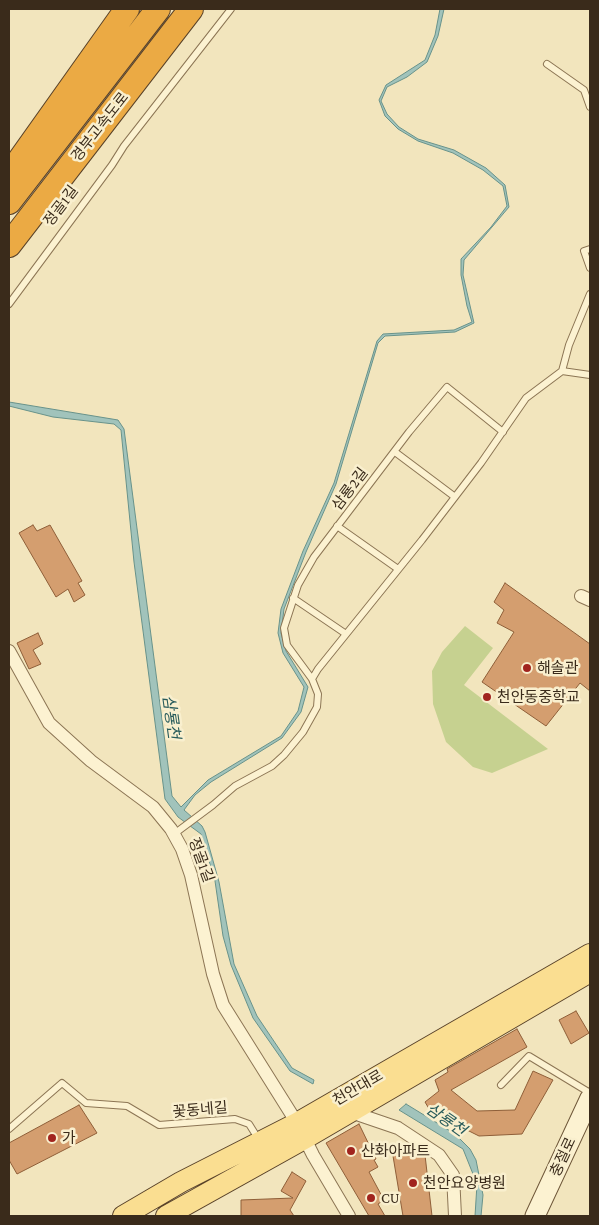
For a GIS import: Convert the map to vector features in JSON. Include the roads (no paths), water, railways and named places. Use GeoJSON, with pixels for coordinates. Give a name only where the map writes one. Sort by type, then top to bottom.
{"type":"FeatureCollection","features":[{"type":"Feature","properties":{"kind":"highway"},"geometry":{"type":"LineString","coordinates":[[9,175],[127,9]]}},
{"type":"Feature","properties":{"kind":"highway","name":"경부고속도로"},"geometry":{"type":"LineString","coordinates":[[9,202],[158,9]]}},
{"type":"Feature","properties":{"kind":"highway","name":"경부고속도로"},"geometry":{"type":"LineString","coordinates":[[9,245],[191,9]]}},
{"type":"Feature","properties":{"kind":"main road","name":"천안대로"},"geometry":{"type":"LineString","coordinates":[[166,1216],[590,954]]}},
{"type":"Feature","properties":{"kind":"main road","name":"천안대로"},"geometry":{"type":"LineString","coordinates":[[124,1216],[181,1182],[260,1143],[302,1131],[351,1112],[590,972]]}},
{"type":"Feature","properties":{"kind":"street","name":"정골1길"},"geometry":{"type":"LineString","coordinates":[[9,651],[49,723],[91,761],[153,807],[178,830],[191,875],[213,974],[223,1005],[302,1131]]}},
{"type":"Feature","properties":{"kind":"street","name":"충절로"},"geometry":{"type":"LineString","coordinates":[[535,1216],[590,1098]]}},
{"type":"Feature","properties":{"kind":"street"},"geometry":{"type":"LineString","coordinates":[[351,1112],[398,1128],[439,1155],[453,1175],[455,1216]]}},
{"type":"Feature","properties":{"kind":"street"},"geometry":{"type":"LineString","coordinates":[[302,1131],[313,1155],[349,1216]]}},
{"type":"Feature","properties":{"kind":"street"},"geometry":{"type":"LineString","coordinates":[[302,1131],[355,1216]]}},
{"type":"Feature","properties":{"kind":"lane","name":"정골1길"},"geometry":{"type":"LineString","coordinates":[[9,304],[124,146],[231,9]]}},
{"type":"Feature","properties":{"kind":"lane"},"geometry":{"type":"LineString","coordinates":[[547,64],[584,90],[590,107]]}},
{"type":"Feature","properties":{"kind":"lane"},"geometry":{"type":"LineString","coordinates":[[590,249],[584,251],[590,268]]}},
{"type":"Feature","properties":{"kind":"lane"},"geometry":{"type":"LineString","coordinates":[[312,679],[455,497],[526,398],[562,371],[569,345],[590,294]]}},
{"type":"Feature","properties":{"kind":"lane"},"geometry":{"type":"LineString","coordinates":[[562,371],[590,375]]}},
{"type":"Feature","properties":{"kind":"lane","name":"삼룡2길"},"geometry":{"type":"LineString","coordinates":[[178,830],[235,786],[272,766],[303,732],[317,706],[318,694],[312,679],[287,645],[284,628],[298,585],[314,558],[337,526],[447,387],[503,432]]}},
{"type":"Feature","properties":{"kind":"lane"},"geometry":{"type":"LineString","coordinates":[[394,452],[455,497]]}},
{"type":"Feature","properties":{"kind":"lane"},"geometry":{"type":"LineString","coordinates":[[337,526],[398,569]]}},
{"type":"Feature","properties":{"kind":"lane"},"geometry":{"type":"LineString","coordinates":[[293,598],[346,634]]}},
{"type":"Feature","properties":{"kind":"lane"},"geometry":{"type":"LineString","coordinates":[[501,1085],[529,1056],[590,1093]]}},
{"type":"Feature","properties":{"kind":"lane","name":"꽃동네길"},"geometry":{"type":"LineString","coordinates":[[9,1130],[62,1083],[86,1102],[127,1106],[159,1125],[236,1119],[249,1124],[260,1143]]}},
{"type":"Feature","properties":{"kind":"water"},"geometry":{"type":"Polygon","coordinates":[[[440,9],[444,9],[438,36],[427,62],[407,77],[387,87],[381,101],[387,114],[399,127],[418,139],[454,150],[486,168],[505,185],[509,207],[464,260],[463,275],[474,323],[455,332],[385,336],[378,343],[336,484],[306,552],[284,609],[281,633],[286,651],[308,687],[301,712],[282,738],[211,782],[195,795],[184,810],[202,826],[205,832],[219,882],[234,964],[257,1016],[292,1068],[314,1080],[313,1084],[290,1071],[253,1018],[231,965],[223,936],[215,881],[201,834],[178,817],[165,799],[134,562],[121,430],[114,424],[53,417],[9,406],[9,402],[118,420],[124,429],[172,796],[181,807],[208,780],[281,736],[298,711],[304,687],[283,653],[278,633],[281,609],[303,551],[334,483],[377,341],[383,334],[454,330],[472,322],[461,275],[461,259],[491,227],[507,206],[503,186],[483,170],[453,153],[418,141],[398,129],[385,116],[379,100],[386,85],[425,60],[435,35],[440,9]]]}},
{"type":"Feature","properties":{"kind":"water"},"geometry":{"type":"Polygon","coordinates":[[[406,1104],[455,1134],[470,1149],[476,1160],[483,1195],[481,1216],[475,1216],[477,1184],[463,1149],[399,1110],[406,1104]]]}},
{"type":"Feature","properties":{"kind":"place","name":"해솔관"},"geometry":{"type":"Point","coordinates":[527,668]}},
{"type":"Feature","properties":{"kind":"place","name":"천안동중학교"},"geometry":{"type":"Point","coordinates":[487,697]}},
{"type":"Feature","properties":{"kind":"place","name":"가"},"geometry":{"type":"Point","coordinates":[52,1138]}},
{"type":"Feature","properties":{"kind":"place","name":"산화아파트"},"geometry":{"type":"Point","coordinates":[351,1151]}},
{"type":"Feature","properties":{"kind":"place","name":"천안요양병원"},"geometry":{"type":"Point","coordinates":[413,1183]}},
{"type":"Feature","properties":{"kind":"place","name":"CU"},"geometry":{"type":"Point","coordinates":[371,1198]}},
{"type":"Feature","properties":{"kind":"water label","name":"삼룡천"},"geometry":{"type":"Point","coordinates":[171,717]}},
{"type":"Feature","properties":{"kind":"water label","name":"삼룡천"},"geometry":{"type":"Point","coordinates":[446,1120]}}]}
